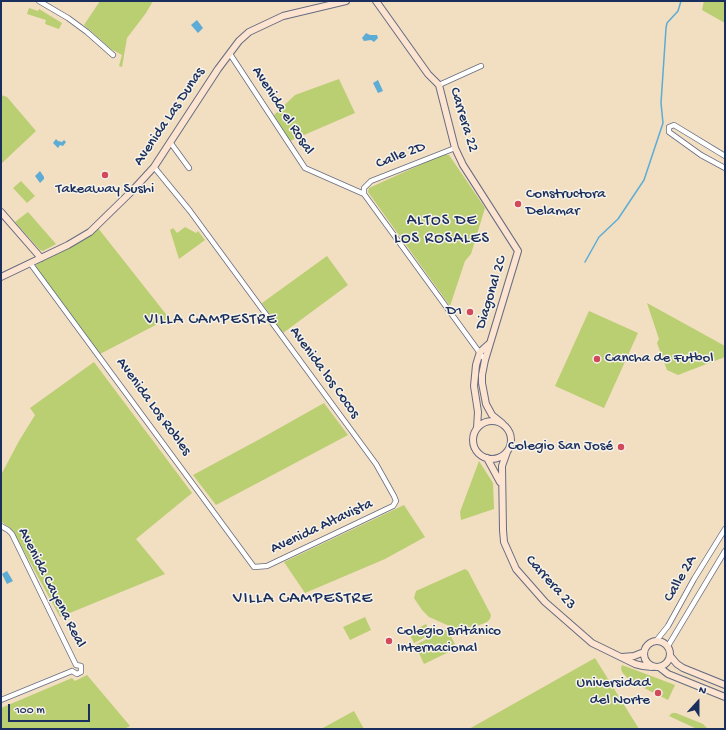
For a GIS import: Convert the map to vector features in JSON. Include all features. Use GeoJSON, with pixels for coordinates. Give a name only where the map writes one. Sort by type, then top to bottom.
{"type":"FeatureCollection","features":[{"type":"Feature","properties":{"kind":"street"},"geometry":{"type":"LineString","coordinates":[[39,1],[81,28],[114,55]]}},
{"type":"Feature","properties":{"kind":"street","name":"Avenida Las Dunas"},"geometry":{"type":"LineString","coordinates":[[1,277],[68,245],[90,232],[154,167],[239,41],[249,32],[283,16],[346,1]]}},
{"type":"Feature","properties":{"kind":"street","name":"Carrera 22"},"geometry":{"type":"LineString","coordinates":[[376,1],[428,74],[439,85],[456,148],[463,165],[518,251]]}},
{"type":"Feature","properties":{"kind":"street","name":"Avenida el Rosal"},"geometry":{"type":"LineString","coordinates":[[230,54],[305,168],[364,194]]}},
{"type":"Feature","properties":{"kind":"street"},"geometry":{"type":"LineString","coordinates":[[439,85],[481,66]]}},
{"type":"Feature","properties":{"kind":"street"},"geometry":{"type":"LineString","coordinates":[[725,156],[674,125],[670,127],[669,132],[700,154],[725,168]]}},
{"type":"Feature","properties":{"kind":"street"},"geometry":{"type":"LineString","coordinates":[[170,142],[189,168]]}},
{"type":"Feature","properties":{"kind":"street","name":"Calle 2D"},"geometry":{"type":"LineString","coordinates":[[364,194],[364,188],[371,181],[456,148]]}},
{"type":"Feature","properties":{"kind":"street","name":"Avenida los Cocos"},"geometry":{"type":"LineString","coordinates":[[154,167],[195,217],[376,464],[396,502]]}},
{"type":"Feature","properties":{"kind":"street"},"geometry":{"type":"LineString","coordinates":[[364,194],[480,352],[485,360],[482,383],[486,404],[492,415],[507,428],[511,440],[507,452],[498,458],[487,458],[479,453],[474,446],[478,412],[474,386],[476,366],[480,352]]}},
{"type":"Feature","properties":{"kind":"street"},"geometry":{"type":"LineString","coordinates":[[1,212],[40,258]]}},
{"type":"Feature","properties":{"kind":"street","name":"Diagonal 2C"},"geometry":{"type":"LineString","coordinates":[[485,360],[518,251]]}},
{"type":"Feature","properties":{"kind":"street","name":"Avenida Los Robles"},"geometry":{"type":"LineString","coordinates":[[30,263],[254,567]]}},
{"type":"Feature","properties":{"kind":"street","name":"Diagonal 2C"},"geometry":{"type":"LineString","coordinates":[[480,352],[490,343]]}},
{"type":"Feature","properties":{"kind":"street"},"geometry":{"type":"LineString","coordinates":[[477,428],[486,422],[497,421],[502,424]]}},
{"type":"Feature","properties":{"kind":"street","name":"Carrera 23"},"geometry":{"type":"LineString","coordinates":[[507,452],[502,466],[501,483],[504,542],[516,569],[545,602],[587,640],[621,658],[639,665],[652,666]]}},
{"type":"Feature","properties":{"kind":"street","name":"Carrera 23"},"geometry":{"type":"LineString","coordinates":[[487,458],[501,483]]}},
{"type":"Feature","properties":{"kind":"street","name":"Avenida Altavista"},"geometry":{"type":"LineString","coordinates":[[254,567],[267,566],[394,506],[396,502]]}},
{"type":"Feature","properties":{"kind":"street","name":"Avenida Cayena Real"},"geometry":{"type":"LineString","coordinates":[[1,526],[12,534],[76,665]]}},
{"type":"Feature","properties":{"kind":"street","name":"Calle 2A"},"geometry":{"type":"LineString","coordinates":[[656,641],[668,626],[725,528]]}},
{"type":"Feature","properties":{"kind":"street","name":"Calle 2A"},"geometry":{"type":"LineString","coordinates":[[668,646],[725,550]]}},
{"type":"Feature","properties":{"kind":"street"},"geometry":{"type":"LineString","coordinates":[[659,667],[668,663],[670,657],[668,646],[662,641],[656,641],[647,646],[644,652],[645,659],[652,666],[659,667],[668,674],[725,698]]}},
{"type":"Feature","properties":{"kind":"street","name":"Carrera 23"},"geometry":{"type":"LineString","coordinates":[[614,654],[622,657],[630,657],[644,652]]}},
{"type":"Feature","properties":{"kind":"street"},"geometry":{"type":"LineString","coordinates":[[670,657],[683,668],[725,685]]}},
{"type":"Feature","properties":{"kind":"street"},"geometry":{"type":"LineString","coordinates":[[1,700],[72,670],[76,665],[80,665],[82,668],[82,671],[79,674],[76,674],[72,670]]}},
{"type":"Feature","properties":{"kind":"green space"},"geometry":{"type":"Polygon","coordinates":[[[100,1],[153,1],[127,38],[122,67],[119,66],[122,55],[111,49],[84,25],[100,1]]]}},
{"type":"Feature","properties":{"kind":"green space"},"geometry":{"type":"Polygon","coordinates":[[[704,1],[725,1],[725,23],[702,10],[704,1]]]}},
{"type":"Feature","properties":{"kind":"green space"},"geometry":{"type":"Polygon","coordinates":[[[29,8],[38,11],[39,9],[62,23],[59,29],[45,24],[46,20],[27,14],[29,8]]]}},
{"type":"Feature","properties":{"kind":"green space"},"geometry":{"type":"Polygon","coordinates":[[[339,79],[355,113],[290,141],[274,115],[295,95],[339,79]]]}},
{"type":"Feature","properties":{"kind":"green space"},"geometry":{"type":"Polygon","coordinates":[[[1,95],[7,97],[36,131],[1,164],[1,95]]]}},
{"type":"Feature","properties":{"kind":"green space"},"geometry":{"type":"Polygon","coordinates":[[[444,154],[449,155],[485,208],[471,254],[465,261],[450,306],[368,192],[369,188],[444,154]]]}},
{"type":"Feature","properties":{"kind":"green space"},"geometry":{"type":"Polygon","coordinates":[[[21,181],[35,196],[27,203],[13,188],[21,181]]]}},
{"type":"Feature","properties":{"kind":"green space"},"geometry":{"type":"Polygon","coordinates":[[[28,212],[56,244],[43,251],[40,250],[15,222],[28,212]]]}},
{"type":"Feature","properties":{"kind":"green space"},"geometry":{"type":"Polygon","coordinates":[[[185,227],[196,233],[198,231],[205,240],[179,259],[170,230],[173,228],[177,233],[185,227]]]}},
{"type":"Feature","properties":{"kind":"green space"},"geometry":{"type":"Polygon","coordinates":[[[98,228],[169,318],[100,354],[35,267],[37,264],[71,247],[98,228]]]}},
{"type":"Feature","properties":{"kind":"green space"},"geometry":{"type":"Polygon","coordinates":[[[327,256],[348,285],[283,333],[262,303],[327,256]]]}},
{"type":"Feature","properties":{"kind":"green space"},"geometry":{"type":"Polygon","coordinates":[[[647,303],[725,346],[725,357],[678,375],[667,370],[657,343],[659,339],[647,303]]]}},
{"type":"Feature","properties":{"kind":"green space","name":"Cancha de Futbol"},"geometry":{"type":"Polygon","coordinates":[[[589,311],[638,333],[604,408],[555,386],[589,311]]]}},
{"type":"Feature","properties":{"kind":"green space"},"geometry":{"type":"Polygon","coordinates":[[[94,362],[192,493],[136,539],[165,574],[60,617],[13,531],[1,521],[1,475],[35,415],[30,408],[94,362]]]}},
{"type":"Feature","properties":{"kind":"green space"},"geometry":{"type":"Polygon","coordinates":[[[324,403],[348,435],[216,505],[193,475],[260,439],[324,403]]]}},
{"type":"Feature","properties":{"kind":"green space"},"geometry":{"type":"Polygon","coordinates":[[[479,461],[493,483],[494,509],[461,520],[460,512],[479,461]]]}},
{"type":"Feature","properties":{"kind":"green space"},"geometry":{"type":"Polygon","coordinates":[[[404,505],[425,537],[385,559],[305,593],[284,562],[404,505]]]}},
{"type":"Feature","properties":{"kind":"green space"},"geometry":{"type":"Polygon","coordinates":[[[465,569],[468,571],[491,615],[487,622],[477,626],[454,628],[429,617],[414,598],[416,591],[465,569]]]}},
{"type":"Feature","properties":{"kind":"green space"},"geometry":{"type":"Polygon","coordinates":[[[365,617],[371,630],[350,640],[343,627],[365,617]]]}},
{"type":"Feature","properties":{"kind":"green space"},"geometry":{"type":"Polygon","coordinates":[[[426,624],[431,634],[414,643],[409,633],[426,624]]]}},
{"type":"Feature","properties":{"kind":"green space"},"geometry":{"type":"Polygon","coordinates":[[[447,629],[457,648],[424,664],[415,645],[447,629]]]}},
{"type":"Feature","properties":{"kind":"green space"},"geometry":{"type":"Polygon","coordinates":[[[595,658],[639,729],[469,729],[595,658]]]}},
{"type":"Feature","properties":{"kind":"green space"},"geometry":{"type":"Polygon","coordinates":[[[622,665],[675,685],[668,700],[630,681],[622,672],[622,665]]]}},
{"type":"Feature","properties":{"kind":"green space"},"geometry":{"type":"Polygon","coordinates":[[[87,675],[130,726],[124,729],[1,729],[1,708],[72,678],[75,681],[87,675]]]}},
{"type":"Feature","properties":{"kind":"green space"},"geometry":{"type":"Polygon","coordinates":[[[354,711],[364,729],[321,729],[354,711]]]}},
{"type":"Feature","properties":{"kind":"green space"},"geometry":{"type":"Polygon","coordinates":[[[672,713],[676,713],[703,724],[708,729],[697,729],[669,716],[672,713]]]}},
{"type":"Feature","properties":{"kind":"water"},"geometry":{"type":"Polygon","coordinates":[[[197,20],[203,28],[198,33],[191,25],[197,20]]]}},
{"type":"Feature","properties":{"kind":"water"},"geometry":{"type":"Polygon","coordinates":[[[366,33],[370,35],[377,35],[378,38],[374,42],[371,40],[364,41],[362,38],[366,33]]]}},
{"type":"Feature","properties":{"kind":"water"},"geometry":{"type":"Polygon","coordinates":[[[378,80],[383,91],[378,93],[373,83],[378,80]]]}},
{"type":"Feature","properties":{"kind":"water"},"geometry":{"type":"Polygon","coordinates":[[[56,139],[62,142],[64,140],[66,142],[63,146],[60,145],[58,148],[53,143],[56,139]]]}},
{"type":"Feature","properties":{"kind":"water"},"geometry":{"type":"Polygon","coordinates":[[[40,171],[44,179],[40,183],[35,176],[40,171]]]}},
{"type":"Feature","properties":{"kind":"water"},"geometry":{"type":"Polygon","coordinates":[[[7,571],[13,581],[7,584],[2,574],[7,571]]]}},
{"type":"Feature","properties":{"kind":"waterway"},"geometry":{"type":"LineString","coordinates":[[585,262],[599,237],[618,219],[644,180],[663,123],[661,103],[667,23],[678,11],[681,1]]}},
{"type":"Feature","properties":{"kind":"place","name":"Takeaway Sushi"},"geometry":{"type":"Point","coordinates":[105,175]}},
{"type":"Feature","properties":{"kind":"place","name":"Constructora Delamar"},"geometry":{"type":"Point","coordinates":[518,204]}},
{"type":"Feature","properties":{"kind":"place","name":"D1"},"geometry":{"type":"Point","coordinates":[470,312]}},
{"type":"Feature","properties":{"kind":"place","name":"Cancha de Futbol"},"geometry":{"type":"Point","coordinates":[597,359]}},
{"type":"Feature","properties":{"kind":"place","name":"Colegio San José"},"geometry":{"type":"Point","coordinates":[621,447]}},
{"type":"Feature","properties":{"kind":"place","name":"Colegio Británico Internacional"},"geometry":{"type":"Point","coordinates":[389,641]}},
{"type":"Feature","properties":{"kind":"place","name":"Universidad del Norte"},"geometry":{"type":"Point","coordinates":[658,693]}},
{"type":"Feature","properties":{"kind":"district","name":"ALTOS DE LOS ROSALES"},"geometry":{"type":"Point","coordinates":[442,231]}},
{"type":"Feature","properties":{"kind":"district","name":"VILLA CAMPESTRE"},"geometry":{"type":"Point","coordinates":[211,321]}},
{"type":"Feature","properties":{"kind":"district","name":"VILLA CAMPESTRE"},"geometry":{"type":"Point","coordinates":[303,599]}}]}
